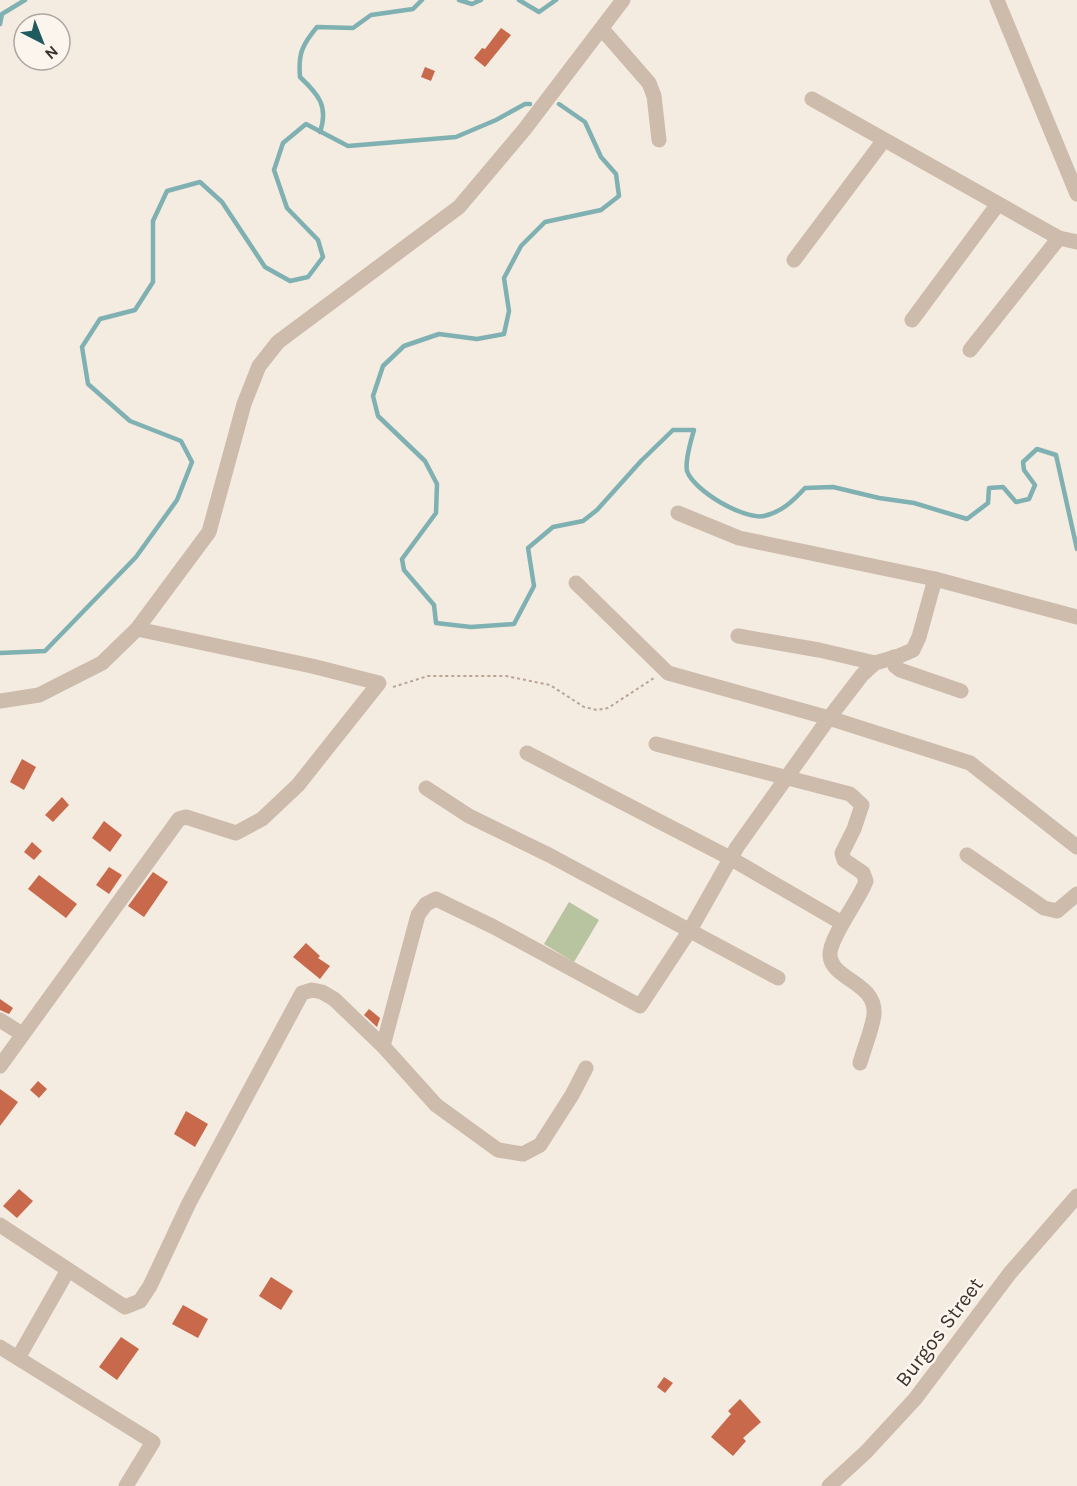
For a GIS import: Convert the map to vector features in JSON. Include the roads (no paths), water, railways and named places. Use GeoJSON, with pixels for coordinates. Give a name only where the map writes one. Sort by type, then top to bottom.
{"type":"FeatureCollection","features":[{"type":"Feature","properties":{"kind":"street"},"geometry":{"type":"LineString","coordinates":[[0,701],[39,694],[102,663],[136,630],[209,532],[243,404],[258,366],[278,342],[459,207],[524,130],[623,0]]}},
{"type":"Feature","properties":{"kind":"street"},"geometry":{"type":"LineString","coordinates":[[997,0],[1077,194]]}},
{"type":"Feature","properties":{"kind":"street"},"geometry":{"type":"LineString","coordinates":[[602,29],[649,83],[654,96],[659,140]]}},
{"type":"Feature","properties":{"kind":"street"},"geometry":{"type":"LineString","coordinates":[[812,99],[1059,238],[1077,242]]}},
{"type":"Feature","properties":{"kind":"street"},"geometry":{"type":"LineString","coordinates":[[794,260],[884,140]]}},
{"type":"Feature","properties":{"kind":"street"},"geometry":{"type":"LineString","coordinates":[[912,320],[998,204]]}},
{"type":"Feature","properties":{"kind":"street"},"geometry":{"type":"LineString","coordinates":[[970,350],[1059,238]]}},
{"type":"Feature","properties":{"kind":"street"},"geometry":{"type":"LineString","coordinates":[[678,513],[739,538],[935,579],[1077,617]]}},
{"type":"Feature","properties":{"kind":"street"},"geometry":{"type":"LineString","coordinates":[[382,1046],[418,915],[426,904],[436,899],[494,927],[640,1006],[690,930],[730,858],[829,718],[862,675],[875,663],[913,650],[919,638],[935,579]]}},
{"type":"Feature","properties":{"kind":"street"},"geometry":{"type":"LineString","coordinates":[[576,583],[668,673],[829,718],[970,763],[1077,847]]}},
{"type":"Feature","properties":{"kind":"street"},"geometry":{"type":"LineString","coordinates":[[0,1066],[179,819],[186,817],[236,833],[262,819],[298,785],[379,683],[312,666],[136,630]]}},
{"type":"Feature","properties":{"kind":"street"},"geometry":{"type":"LineString","coordinates":[[738,636],[819,650],[875,663]]}},
{"type":"Feature","properties":{"kind":"street"},"geometry":{"type":"LineString","coordinates":[[894,657],[895,666],[900,670],[961,691]]}},
{"type":"Feature","properties":{"kind":"street"},"geometry":{"type":"LineString","coordinates":[[656,744],[850,794],[862,805],[854,829],[842,853],[844,860],[863,873],[866,881],[842,923],[829,953],[833,966],[869,994],[874,1013],[860,1064]]}},
{"type":"Feature","properties":{"kind":"street"},"geometry":{"type":"LineString","coordinates":[[527,753],[730,858],[842,923]]}},
{"type":"Feature","properties":{"kind":"street"},"geometry":{"type":"LineString","coordinates":[[426,788],[469,816],[549,855],[778,978]]}},
{"type":"Feature","properties":{"kind":"street"},"geometry":{"type":"LineString","coordinates":[[967,855],[1044,908],[1057,911],[1077,894]]}},
{"type":"Feature","properties":{"kind":"street"},"geometry":{"type":"LineString","coordinates":[[0,1225],[125,1308],[140,1301],[150,1286],[189,1203],[302,993],[312,990],[322,992],[334,999],[382,1046],[436,1105],[498,1150],[523,1154],[540,1145],[572,1095],[585,1068]]}},
{"type":"Feature","properties":{"kind":"street"},"geometry":{"type":"LineString","coordinates":[[0,1020],[22,1034]]}},
{"type":"Feature","properties":{"kind":"street","name":"Burgos Street"},"geometry":{"type":"LineString","coordinates":[[829,1486],[866,1452],[915,1399],[1010,1273],[1077,1197]]}},
{"type":"Feature","properties":{"kind":"street"},"geometry":{"type":"LineString","coordinates":[[18,1358],[68,1270]]}},
{"type":"Feature","properties":{"kind":"street"},"geometry":{"type":"LineString","coordinates":[[0,1347],[153,1442],[126,1486]]}},
{"type":"Feature","properties":{"kind":"waterway"},"geometry":{"type":"LineString","coordinates":[[0,24],[2,14],[25,0]]}},
{"type":"Feature","properties":{"kind":"waterway"},"geometry":{"type":"LineString","coordinates":[[320,132],[323,115],[320,101],[300,77],[301,56],[312,33],[317,27],[353,28],[371,15],[413,9],[422,0]]}},
{"type":"Feature","properties":{"kind":"waterway"},"geometry":{"type":"LineString","coordinates":[[459,0],[472,4],[481,0]]}},
{"type":"Feature","properties":{"kind":"waterway"},"geometry":{"type":"LineString","coordinates":[[519,0],[539,12],[556,0]]}},
{"type":"Feature","properties":{"kind":"waterway"},"geometry":{"type":"LineString","coordinates":[[0,653],[45,651],[136,557],[177,500],[192,462],[181,441],[130,421],[88,384],[82,347],[100,319],[135,310],[153,282],[153,221],[167,191],[200,182],[222,202],[265,267],[290,281],[308,277],[323,257],[318,240],[287,208],[274,170],[283,143],[306,124],[348,146],[456,137],[496,120],[525,104],[530,104]]}},
{"type":"Feature","properties":{"kind":"waterway"},"geometry":{"type":"LineString","coordinates":[[559,104],[585,122],[601,157],[616,174],[619,196],[601,210],[545,222],[521,246],[504,278],[509,311],[504,334],[477,339],[439,334],[404,346],[383,366],[373,396],[378,416],[425,461],[437,484],[436,513],[402,559],[404,570],[434,605],[436,623],[471,627],[514,624],[534,586],[528,548],[553,527],[583,521],[597,510],[641,461],[673,430],[694,430],[687,467],[691,479],[709,495],[733,509],[755,516],[764,516],[782,509],[805,488],[833,487],[879,498],[914,503],[967,519],[988,503],[989,488],[1003,487],[1016,502],[1029,499],[1035,485],[1024,470],[1023,462],[1037,449],[1056,455],[1077,549]]}}]}
